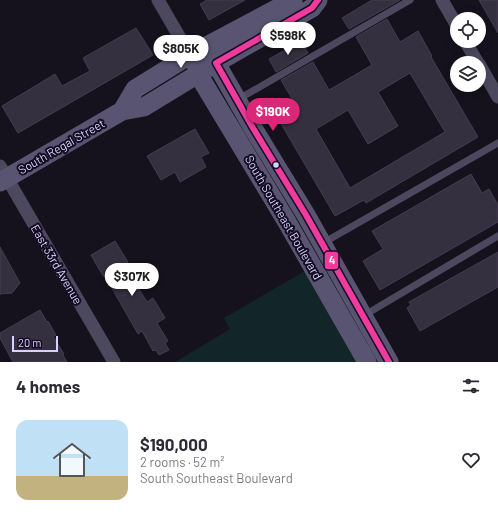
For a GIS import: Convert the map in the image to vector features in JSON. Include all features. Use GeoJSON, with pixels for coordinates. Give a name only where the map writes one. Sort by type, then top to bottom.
{"type":"FeatureCollection","features":[{"type":"Feature","properties":{"kind":"main road","name":"South Regal Street"},"geometry":{"type":"LineString","coordinates":[[122,111],[135,89],[166,70],[198,59],[216,63],[312,8],[318,0]]}},
{"type":"Feature","properties":{"kind":"main road","name":"South Regal Street"},"geometry":{"type":"LineString","coordinates":[[2,175],[122,111],[144,106],[198,59],[286,2]]}},
{"type":"Feature","properties":{"kind":"main road","name":"South Southeast Boulevard"},"geometry":{"type":"LineString","coordinates":[[198,59],[287,222],[367,362]]}},
{"type":"Feature","properties":{"kind":"main road","name":"South Southeast Boulevard"},"geometry":{"type":"LineString","coordinates":[[216,63],[389,362]]}},
{"type":"Feature","properties":{"kind":"street"},"geometry":{"type":"LineString","coordinates":[[158,0],[198,59]]}},
{"type":"Feature","properties":{"kind":"street"},"geometry":{"type":"LineString","coordinates":[[442,0],[450,14]]}},
{"type":"Feature","properties":{"kind":"street"},"geometry":{"type":"LineString","coordinates":[[486,76],[498,97]]}},
{"type":"Feature","properties":{"kind":"street","name":"East 33rd Avenue"},"geometry":{"type":"LineString","coordinates":[[2,175],[114,362]]}},
{"type":"Feature","properties":{"kind":"lane"},"geometry":{"type":"LineString","coordinates":[[237,100],[410,0]]}},
{"type":"Feature","properties":{"kind":"lane"},"geometry":{"type":"LineString","coordinates":[[322,244],[498,143]]}},
{"type":"Feature","properties":{"kind":"lane"},"geometry":{"type":"LineString","coordinates":[[363,316],[498,236]]}},
{"type":"Feature","properties":{"kind":"green space"},"geometry":{"type":"Polygon","coordinates":[[[305,271],[356,362],[175,362],[230,329],[224,318],[305,271]]]}},
{"type":"Feature","properties":{"kind":"building"},"geometry":{"type":"Polygon","coordinates":[[[207,0],[245,0],[209,20],[200,4],[207,0]]]}},
{"type":"Feature","properties":{"kind":"building"},"geometry":{"type":"Polygon","coordinates":[[[372,0],[400,0],[349,29],[342,18],[372,0]]]}},
{"type":"Feature","properties":{"kind":"building"},"geometry":{"type":"Polygon","coordinates":[[[479,0],[498,0],[498,33],[486,12],[479,0]]]}},
{"type":"Feature","properties":{"kind":"building"},"geometry":{"type":"Polygon","coordinates":[[[387,19],[400,42],[418,31],[450,89],[450,92],[452,92],[478,137],[366,203],[364,200],[335,216],[276,115],[295,104],[281,80],[313,62],[329,90],[372,65],[356,37],[387,19]],[[410,73],[378,92],[398,126],[368,144],[348,110],[316,129],[350,188],[445,132],[410,73]]]}},
{"type":"Feature","properties":{"kind":"building"},"geometry":{"type":"Polygon","coordinates":[[[136,28],[153,55],[18,133],[2,106],[55,74],[62,86],[90,71],[83,58],[136,28]]]}},
{"type":"Feature","properties":{"kind":"building"},"geometry":{"type":"Polygon","coordinates":[[[301,41],[308,53],[276,72],[269,59],[301,41]]]}},
{"type":"Feature","properties":{"kind":"building"},"geometry":{"type":"Polygon","coordinates":[[[195,129],[209,153],[201,157],[206,167],[180,182],[175,172],[161,180],[147,156],[195,129]]]}},
{"type":"Feature","properties":{"kind":"building"},"geometry":{"type":"Polygon","coordinates":[[[471,174],[482,193],[489,189],[498,205],[498,222],[380,290],[363,261],[383,249],[372,231],[471,174]]]}},
{"type":"Feature","properties":{"kind":"building"},"geometry":{"type":"Polygon","coordinates":[[[115,241],[128,262],[124,265],[147,302],[153,298],[165,318],[157,323],[168,341],[165,343],[169,350],[159,355],[156,350],[153,351],[142,331],[138,334],[105,276],[103,276],[91,255],[115,241]]]}},
{"type":"Feature","properties":{"kind":"building"},"geometry":{"type":"Polygon","coordinates":[[[0,247],[20,283],[12,293],[0,294],[0,247]]]}},
{"type":"Feature","properties":{"kind":"building"},"geometry":{"type":"Polygon","coordinates":[[[498,252],[498,287],[420,331],[407,308],[411,305],[409,302],[498,252]]]}},
{"type":"Feature","properties":{"kind":"building"},"geometry":{"type":"Polygon","coordinates":[[[40,310],[56,335],[53,336],[67,362],[13,362],[0,338],[0,333],[40,310]]]}},
{"type":"Feature","properties":{"kind":"transit line","name":"4"},"geometry":{"type":"LineString","coordinates":[[318,0],[312,8],[216,63],[253,128],[306,215],[389,362]]}}]}
